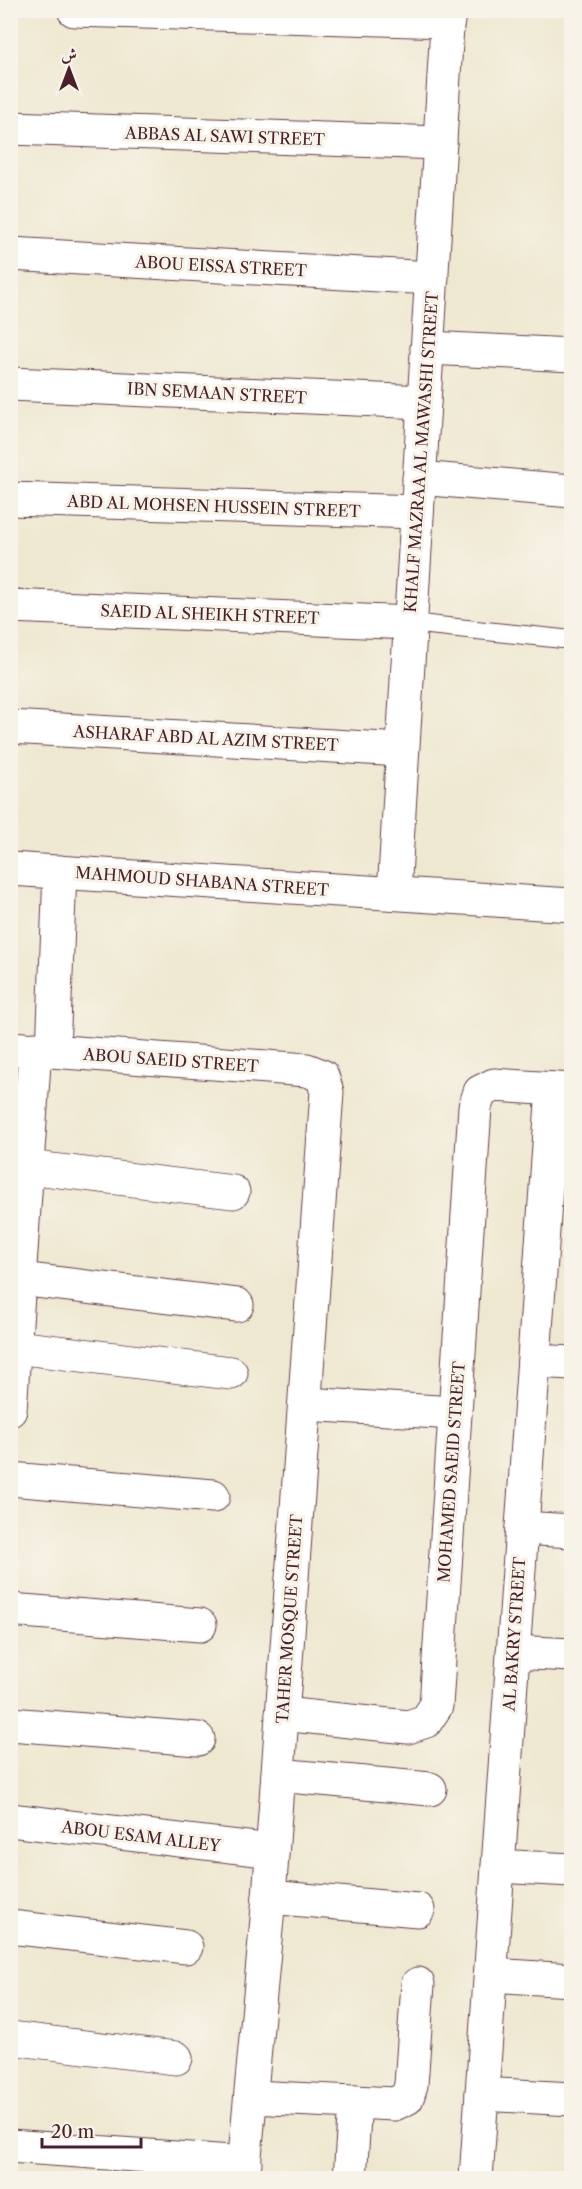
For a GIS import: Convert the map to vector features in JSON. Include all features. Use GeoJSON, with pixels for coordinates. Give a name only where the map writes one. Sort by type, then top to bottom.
{"type":"FeatureCollection","features":[{"type":"Feature","properties":{"kind":"street"},"geometry":{"type":"LineString","coordinates":[[74,10],[448,16]]}},
{"type":"Feature","properties":{"kind":"street","name":"KHALF MAZRAA AL MAWASHI STREET"},"geometry":{"type":"LineString","coordinates":[[394,892],[448,16]]}},
{"type":"Feature","properties":{"kind":"street","name":"ABBAS AL SAWI STREET"},"geometry":{"type":"LineString","coordinates":[[10,128],[440,143]]}},
{"type":"Feature","properties":{"kind":"street","name":"ABOU EISSA STREET"},"geometry":{"type":"LineString","coordinates":[[10,254],[432,278]]}},
{"type":"Feature","properties":{"kind":"street"},"geometry":{"type":"LineString","coordinates":[[427,348],[572,356]]}},
{"type":"Feature","properties":{"kind":"street","name":"IBN SEMAAN STREET"},"geometry":{"type":"LineString","coordinates":[[10,384],[424,402]]}},
{"type":"Feature","properties":{"kind":"street"},"geometry":{"type":"LineString","coordinates":[[419,478],[572,491]]}},
{"type":"Feature","properties":{"kind":"street","name":"ABD AL MOHSEN HUSSEIN STREET"},"geometry":{"type":"LineString","coordinates":[[10,499],[417,512]]}},
{"type":"Feature","properties":{"kind":"street","name":"SAEID AL SHEIKH STREET"},"geometry":{"type":"LineString","coordinates":[[10,606],[410,623]]}},
{"type":"Feature","properties":{"kind":"street","name":"ASHARAF ABD AL AZIM STREET"},"geometry":{"type":"LineString","coordinates":[[10,727],[402,750]]}},
{"type":"Feature","properties":{"kind":"street","name":"MAHMOUD SHABANA STREET"},"geometry":{"type":"LineString","coordinates":[[10,869],[572,905]]}},
{"type":"Feature","properties":{"kind":"street"},"geometry":{"type":"LineString","coordinates":[[10,1410],[33,1049],[60,872]]}},
{"type":"Feature","properties":{"kind":"street","name":"ABOU SAEID STREET"},"geometry":{"type":"LineString","coordinates":[[33,1049],[307,1070]]}},
{"type":"Feature","properties":{"kind":"street","name":"TAHER MOSQUE STREET"},"geometry":{"type":"LineString","coordinates":[[244,2171],[269,1897],[327,1092],[322,1076],[307,1070]]}},
{"type":"Feature","properties":{"kind":"street","name":"MOHAMED SAEID STREET"},"geometry":{"type":"LineString","coordinates":[[282,1714],[408,1727],[426,1721],[436,1706],[475,1107],[480,1092],[494,1084],[562,1090]]}},
{"type":"Feature","properties":{"kind":"street","name":"AL BAKRY STREET"},"geometry":{"type":"LineString","coordinates":[[476,2178],[534,1360],[559,1193],[562,1090]]}},
{"type":"Feature","properties":{"kind":"street"},"geometry":{"type":"LineString","coordinates":[[27,1167],[233,1192]]}},
{"type":"Feature","properties":{"kind":"street"},"geometry":{"type":"LineString","coordinates":[[20,1279],[237,1305]]}},
{"type":"Feature","properties":{"kind":"street"},"geometry":{"type":"LineString","coordinates":[[14,1338],[231,1373]]}},
{"type":"Feature","properties":{"kind":"street"},"geometry":{"type":"LineString","coordinates":[[534,1360],[572,1363]]}},
{"type":"Feature","properties":{"kind":"street"},"geometry":{"type":"LineString","coordinates":[[305,1404],[455,1413]]}},
{"type":"Feature","properties":{"kind":"street"},"geometry":{"type":"LineString","coordinates":[[10,1479],[213,1496]]}},
{"type":"Feature","properties":{"kind":"street"},"geometry":{"type":"LineString","coordinates":[[522,1528],[572,1531]]}},
{"type":"Feature","properties":{"kind":"street"},"geometry":{"type":"LineString","coordinates":[[10,1610],[200,1625]]}},
{"type":"Feature","properties":{"kind":"street"},"geometry":{"type":"LineString","coordinates":[[513,1652],[572,1655]]}},
{"type":"Feature","properties":{"kind":"street"},"geometry":{"type":"LineString","coordinates":[[10,1724],[198,1739]]}},
{"type":"Feature","properties":{"kind":"street"},"geometry":{"type":"LineString","coordinates":[[278,1775],[430,1790]]}},
{"type":"Feature","properties":{"kind":"street","name":"ABOU ESAM ALLEY"},"geometry":{"type":"LineString","coordinates":[[10,1820],[272,1851]]}},
{"type":"Feature","properties":{"kind":"street"},"geometry":{"type":"LineString","coordinates":[[498,1866],[572,1870]]}},
{"type":"Feature","properties":{"kind":"street"},"geometry":{"type":"LineString","coordinates":[[269,1897],[418,1910]]}},
{"type":"Feature","properties":{"kind":"street"},"geometry":{"type":"LineString","coordinates":[[10,1926],[186,1947]]}},
{"type":"Feature","properties":{"kind":"street"},"geometry":{"type":"LineString","coordinates":[[491,1976],[572,1980]]}},
{"type":"Feature","properties":{"kind":"street"},"geometry":{"type":"LineString","coordinates":[[252,2097],[394,2104],[407,2098],[411,2085],[418,1984]]}},
{"type":"Feature","properties":{"kind":"street"},"geometry":{"type":"LineString","coordinates":[[10,2038],[176,2058]]}},
{"type":"Feature","properties":{"kind":"street"},"geometry":{"type":"LineString","coordinates":[[482,2094],[572,2099]]}},
{"type":"Feature","properties":{"kind":"street"},"geometry":{"type":"LineString","coordinates":[[350,2178],[355,2102]]}},
{"type":"Feature","properties":{"kind":"street"},"geometry":{"type":"LineString","coordinates":[[10,2145],[244,2171]]}},
{"type":"Feature","properties":{"kind":"lane"},"geometry":{"type":"LineString","coordinates":[[410,623],[572,640]]}}]}
